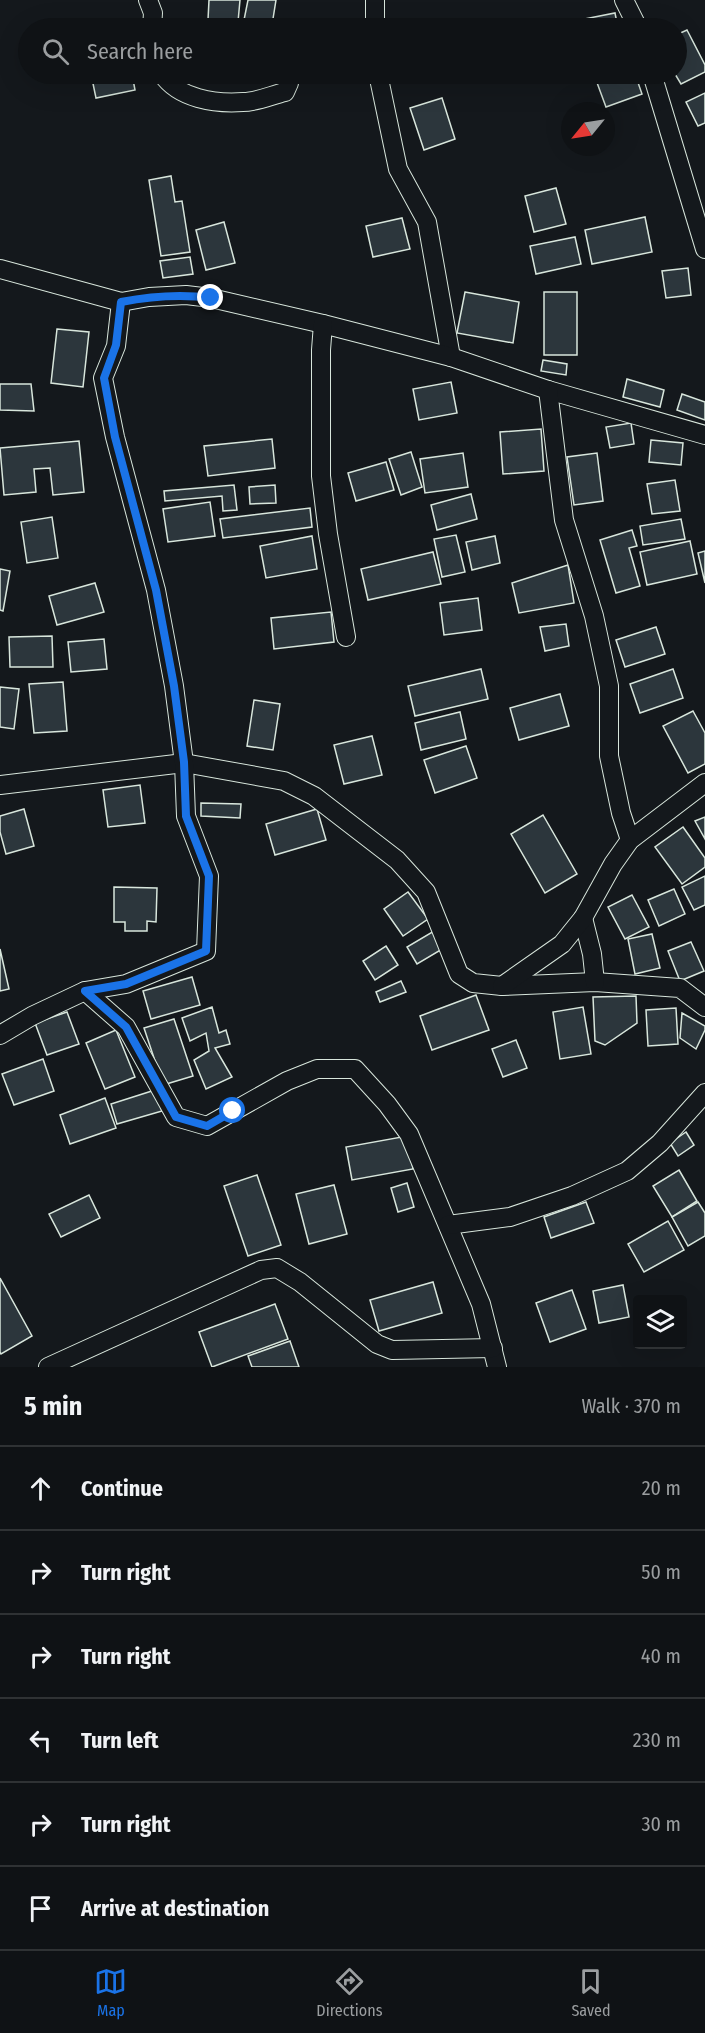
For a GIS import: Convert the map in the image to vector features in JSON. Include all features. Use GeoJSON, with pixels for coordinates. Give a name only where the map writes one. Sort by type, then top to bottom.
{"type":"FeatureCollection","features":[{"type":"Feature","properties":{"kind":"street"},"geometry":{"type":"LineString","coordinates":[[148,0],[153,18]]}},
{"type":"Feature","properties":{"kind":"street"},"geometry":{"type":"LineString","coordinates":[[375,0],[375,18]]}},
{"type":"Feature","properties":{"kind":"street"},"geometry":{"type":"LineString","coordinates":[[171,84],[176,89],[206,101],[245,102],[285,92],[289,84]]}},
{"type":"Feature","properties":{"kind":"street"},"geometry":{"type":"LineString","coordinates":[[380,84],[398,169],[427,222],[451,357]]}},
{"type":"Feature","properties":{"kind":"street"},"geometry":{"type":"LineString","coordinates":[[655,84],[705,249]]}},
{"type":"Feature","properties":{"kind":"street"},"geometry":{"type":"LineString","coordinates":[[0,269],[121,302],[149,297],[186,295],[211,298],[323,324],[451,357],[548,390],[705,435]]}},
{"type":"Feature","properties":{"kind":"street"},"geometry":{"type":"LineString","coordinates":[[0,1035],[32,1016],[85,991],[126,984],[206,951],[209,876],[186,816],[184,762],[174,686],[156,590],[115,437],[104,378],[116,345],[121,302]]}},
{"type":"Feature","properties":{"kind":"street"},"geometry":{"type":"LineString","coordinates":[[323,324],[321,476],[328,534],[346,637]]}},
{"type":"Feature","properties":{"kind":"street"},"geometry":{"type":"LineString","coordinates":[[548,390],[564,520],[594,616],[609,686],[609,756],[621,813],[630,840]]}},
{"type":"Feature","properties":{"kind":"street"},"geometry":{"type":"LineString","coordinates":[[0,785],[184,762],[285,781],[314,796],[397,860],[426,892],[459,974],[473,983],[502,986],[595,982],[680,988],[705,1007]]}},
{"type":"Feature","properties":{"kind":"street"},"geometry":{"type":"LineString","coordinates":[[502,986],[562,944],[583,918],[613,864],[630,840],[705,783]]}},
{"type":"Feature","properties":{"kind":"street"},"geometry":{"type":"LineString","coordinates":[[583,918],[592,954],[595,982]]}},
{"type":"Feature","properties":{"kind":"street"},"geometry":{"type":"LineString","coordinates":[[85,991],[126,1027],[176,1117],[207,1126],[316,1069],[355,1069],[387,1104],[409,1134],[481,1304],[497,1367]]}},
{"type":"Feature","properties":{"kind":"street"},"geometry":{"type":"LineString","coordinates":[[448,1225],[510,1217],[572,1196],[627,1171],[660,1143],[705,1093]]}},
{"type":"Feature","properties":{"kind":"street"},"geometry":{"type":"LineString","coordinates":[[48,1367],[261,1270],[277,1268],[300,1282],[377,1344],[392,1350],[493,1348]]}},
{"type":"Feature","properties":{"kind":"building"},"geometry":{"type":"Polygon","coordinates":[[[209,0],[240,0],[238,18],[208,18],[209,0]]]}},
{"type":"Feature","properties":{"kind":"building"},"geometry":{"type":"Polygon","coordinates":[[[248,0],[276,0],[273,18],[244,18],[248,0]]]}},
{"type":"Feature","properties":{"kind":"building"},"geometry":{"type":"Polygon","coordinates":[[[615,13],[616,18],[589,18],[615,13]]]}},
{"type":"Feature","properties":{"kind":"building"},"geometry":{"type":"Polygon","coordinates":[[[687,30],[705,65],[705,72],[687,81],[687,30]]]}},
{"type":"Feature","properties":{"kind":"building"},"geometry":{"type":"Polygon","coordinates":[[[93,84],[134,84],[135,90],[96,98],[93,84]]]}},
{"type":"Feature","properties":{"kind":"building"},"geometry":{"type":"Polygon","coordinates":[[[597,84],[638,84],[642,94],[615,104],[604,102],[597,84]]]}},
{"type":"Feature","properties":{"kind":"building"},"geometry":{"type":"Polygon","coordinates":[[[705,93],[705,123],[698,126],[686,102],[705,93]]]}},
{"type":"Feature","properties":{"kind":"building"},"geometry":{"type":"Polygon","coordinates":[[[442,98],[455,139],[424,150],[410,108],[442,98]]]}},
{"type":"Feature","properties":{"kind":"building"},"geometry":{"type":"Polygon","coordinates":[[[171,176],[175,202],[182,201],[190,252],[161,256],[149,180],[171,176]]]}},
{"type":"Feature","properties":{"kind":"building"},"geometry":{"type":"Polygon","coordinates":[[[556,188],[566,224],[534,232],[525,196],[556,188]]]}},
{"type":"Feature","properties":{"kind":"building"},"geometry":{"type":"Polygon","coordinates":[[[645,217],[652,252],[592,264],[585,230],[645,217]]]}},
{"type":"Feature","properties":{"kind":"building"},"geometry":{"type":"Polygon","coordinates":[[[402,218],[410,249],[373,257],[366,226],[402,218]]]}},
{"type":"Feature","properties":{"kind":"building"},"geometry":{"type":"Polygon","coordinates":[[[224,222],[235,263],[206,270],[196,230],[224,222]]]}},
{"type":"Feature","properties":{"kind":"building"},"geometry":{"type":"Polygon","coordinates":[[[575,237],[581,264],[536,274],[530,246],[575,237]]]}},
{"type":"Feature","properties":{"kind":"building"},"geometry":{"type":"Polygon","coordinates":[[[190,257],[193,274],[163,278],[160,261],[190,257]]]}},
{"type":"Feature","properties":{"kind":"building"},"geometry":{"type":"Polygon","coordinates":[[[688,268],[691,295],[666,298],[662,271],[688,268]]]}},
{"type":"Feature","properties":{"kind":"building"},"geometry":{"type":"Polygon","coordinates":[[[465,292],[519,302],[513,343],[457,333],[465,292]]]}},
{"type":"Feature","properties":{"kind":"building"},"geometry":{"type":"Polygon","coordinates":[[[544,292],[577,292],[577,355],[544,355],[544,292]]]}},
{"type":"Feature","properties":{"kind":"building"},"geometry":{"type":"Polygon","coordinates":[[[57,329],[89,332],[83,387],[51,383],[57,329]]]}},
{"type":"Feature","properties":{"kind":"building"},"geometry":{"type":"Polygon","coordinates":[[[543,360],[567,364],[566,375],[541,371],[543,360]]]}},
{"type":"Feature","properties":{"kind":"building"},"geometry":{"type":"Polygon","coordinates":[[[627,379],[664,390],[660,407],[623,397],[627,379]]]}},
{"type":"Feature","properties":{"kind":"building"},"geometry":{"type":"Polygon","coordinates":[[[451,382],[457,413],[419,420],[413,389],[451,382]]]}},
{"type":"Feature","properties":{"kind":"building"},"geometry":{"type":"Polygon","coordinates":[[[0,384],[31,384],[34,411],[0,410],[0,384]]]}},
{"type":"Feature","properties":{"kind":"building"},"geometry":{"type":"Polygon","coordinates":[[[682,394],[705,402],[705,420],[677,410],[682,394]]]}},
{"type":"Feature","properties":{"kind":"building"},"geometry":{"type":"Polygon","coordinates":[[[631,423],[634,444],[610,448],[606,427],[631,423]]]}},
{"type":"Feature","properties":{"kind":"building"},"geometry":{"type":"Polygon","coordinates":[[[541,429],[544,471],[503,474],[500,432],[541,429]]]}},
{"type":"Feature","properties":{"kind":"building"},"geometry":{"type":"Polygon","coordinates":[[[272,439],[275,468],[208,476],[204,446],[272,439]]]}},
{"type":"Feature","properties":{"kind":"building"},"geometry":{"type":"Polygon","coordinates":[[[651,440],[683,443],[681,465],[649,462],[651,440]]]}},
{"type":"Feature","properties":{"kind":"building"},"geometry":{"type":"Polygon","coordinates":[[[79,441],[84,492],[53,495],[50,468],[34,469],[36,492],[4,495],[0,448],[79,441]]]}},
{"type":"Feature","properties":{"kind":"building"},"geometry":{"type":"Polygon","coordinates":[[[411,452],[422,487],[401,495],[389,459],[411,452]]]}},
{"type":"Feature","properties":{"kind":"building"},"geometry":{"type":"Polygon","coordinates":[[[463,453],[468,487],[425,493],[420,459],[463,453]]]}},
{"type":"Feature","properties":{"kind":"building"},"geometry":{"type":"Polygon","coordinates":[[[597,453],[603,501],[574,505],[567,457],[597,453]]]}},
{"type":"Feature","properties":{"kind":"building"},"geometry":{"type":"Polygon","coordinates":[[[386,462],[394,490],[356,501],[348,473],[386,462]]]}},
{"type":"Feature","properties":{"kind":"building"},"geometry":{"type":"Polygon","coordinates":[[[675,480],[680,511],[652,514],[647,484],[675,480]]]}},
{"type":"Feature","properties":{"kind":"building"},"geometry":{"type":"Polygon","coordinates":[[[234,485],[237,510],[223,511],[222,496],[165,501],[164,491],[234,485]]]}},
{"type":"Feature","properties":{"kind":"building"},"geometry":{"type":"Polygon","coordinates":[[[275,485],[276,503],[250,504],[249,487],[275,485]]]}},
{"type":"Feature","properties":{"kind":"building"},"geometry":{"type":"Polygon","coordinates":[[[471,494],[477,519],[437,530],[431,505],[471,494]]]}},
{"type":"Feature","properties":{"kind":"building"},"geometry":{"type":"Polygon","coordinates":[[[210,502],[215,536],[168,542],[163,509],[210,502]]]}},
{"type":"Feature","properties":{"kind":"building"},"geometry":{"type":"Polygon","coordinates":[[[310,508],[312,527],[223,538],[220,519],[310,508]]]}},
{"type":"Feature","properties":{"kind":"building"},"geometry":{"type":"Polygon","coordinates":[[[52,517],[58,558],[27,563],[21,522],[52,517]]]}},
{"type":"Feature","properties":{"kind":"building"},"geometry":{"type":"Polygon","coordinates":[[[681,519],[685,539],[643,545],[640,526],[681,519]]]}},
{"type":"Feature","properties":{"kind":"building"},"geometry":{"type":"Polygon","coordinates":[[[632,530],[637,546],[629,548],[640,586],[616,593],[600,540],[632,530]]]}},
{"type":"Feature","properties":{"kind":"building"},"geometry":{"type":"Polygon","coordinates":[[[456,535],[465,572],[442,577],[434,539],[456,535]]]}},
{"type":"Feature","properties":{"kind":"building"},"geometry":{"type":"Polygon","coordinates":[[[312,536],[317,569],[266,578],[260,546],[312,536]]]}},
{"type":"Feature","properties":{"kind":"building"},"geometry":{"type":"Polygon","coordinates":[[[495,536],[500,563],[472,570],[466,542],[495,536]]]}},
{"type":"Feature","properties":{"kind":"building"},"geometry":{"type":"Polygon","coordinates":[[[690,541],[697,574],[647,585],[640,552],[690,541]]]}},
{"type":"Feature","properties":{"kind":"building"},"geometry":{"type":"Polygon","coordinates":[[[705,551],[705,583],[698,553],[705,551]]]}},
{"type":"Feature","properties":{"kind":"building"},"geometry":{"type":"Polygon","coordinates":[[[433,552],[441,584],[368,600],[361,569],[433,552]]]}},
{"type":"Feature","properties":{"kind":"building"},"geometry":{"type":"Polygon","coordinates":[[[568,565],[574,603],[519,613],[512,583],[568,565]]]}},
{"type":"Feature","properties":{"kind":"building"},"geometry":{"type":"Polygon","coordinates":[[[0,569],[10,571],[3,611],[0,610],[0,569]]]}},
{"type":"Feature","properties":{"kind":"building"},"geometry":{"type":"Polygon","coordinates":[[[95,583],[104,612],[57,625],[49,596],[95,583]]]}},
{"type":"Feature","properties":{"kind":"building"},"geometry":{"type":"Polygon","coordinates":[[[478,598],[482,630],[444,635],[440,603],[478,598]]]}},
{"type":"Feature","properties":{"kind":"building"},"geometry":{"type":"Polygon","coordinates":[[[331,612],[334,642],[274,649],[271,618],[331,612]]]}},
{"type":"Feature","properties":{"kind":"building"},"geometry":{"type":"Polygon","coordinates":[[[566,624],[569,646],[545,651],[540,627],[566,624]]]}},
{"type":"Feature","properties":{"kind":"building"},"geometry":{"type":"Polygon","coordinates":[[[656,627],[665,654],[625,667],[616,640],[656,627]]]}},
{"type":"Feature","properties":{"kind":"building"},"geometry":{"type":"Polygon","coordinates":[[[52,636],[53,667],[10,667],[9,637],[52,636]]]}},
{"type":"Feature","properties":{"kind":"building"},"geometry":{"type":"Polygon","coordinates":[[[104,639],[107,669],[71,672],[68,642],[104,639]]]}},
{"type":"Feature","properties":{"kind":"building"},"geometry":{"type":"Polygon","coordinates":[[[481,669],[488,699],[415,716],[408,686],[481,669]]]}},
{"type":"Feature","properties":{"kind":"building"},"geometry":{"type":"Polygon","coordinates":[[[673,669],[683,698],[640,713],[630,684],[673,669]]]}},
{"type":"Feature","properties":{"kind":"building"},"geometry":{"type":"Polygon","coordinates":[[[63,682],[67,731],[34,733],[29,684],[63,682]]]}},
{"type":"Feature","properties":{"kind":"building"},"geometry":{"type":"Polygon","coordinates":[[[0,687],[19,689],[14,729],[0,727],[0,687]]]}},
{"type":"Feature","properties":{"kind":"building"},"geometry":{"type":"Polygon","coordinates":[[[560,694],[569,726],[519,740],[510,708],[560,694]]]}},
{"type":"Feature","properties":{"kind":"building"},"geometry":{"type":"Polygon","coordinates":[[[254,700],[280,704],[273,750],[247,746],[254,700]]]}},
{"type":"Feature","properties":{"kind":"building"},"geometry":{"type":"Polygon","coordinates":[[[693,711],[705,733],[705,764],[688,773],[663,726],[693,711]]]}},
{"type":"Feature","properties":{"kind":"building"},"geometry":{"type":"Polygon","coordinates":[[[460,712],[466,739],[421,750],[415,723],[460,712]]]}},
{"type":"Feature","properties":{"kind":"building"},"geometry":{"type":"Polygon","coordinates":[[[372,736],[382,775],[344,784],[334,745],[372,736]]]}},
{"type":"Feature","properties":{"kind":"building"},"geometry":{"type":"Polygon","coordinates":[[[466,746],[477,778],[435,793],[424,760],[466,746]]]}},
{"type":"Feature","properties":{"kind":"building"},"geometry":{"type":"Polygon","coordinates":[[[140,785],[145,823],[108,827],[103,790],[140,785]]]}},
{"type":"Feature","properties":{"kind":"building"},"geometry":{"type":"Polygon","coordinates":[[[201,803],[241,804],[240,818],[201,816],[201,803]]]}},
{"type":"Feature","properties":{"kind":"building"},"geometry":{"type":"Polygon","coordinates":[[[24,809],[34,846],[6,854],[0,832],[0,816],[24,809]]]}},
{"type":"Feature","properties":{"kind":"building"},"geometry":{"type":"Polygon","coordinates":[[[317,809],[326,840],[275,855],[266,824],[317,809]]]}},
{"type":"Feature","properties":{"kind":"building"},"geometry":{"type":"Polygon","coordinates":[[[543,815],[577,874],[545,893],[511,834],[543,815]]]}},
{"type":"Feature","properties":{"kind":"building"},"geometry":{"type":"Polygon","coordinates":[[[705,817],[705,839],[695,821],[705,817]]]}},
{"type":"Feature","properties":{"kind":"building"},"geometry":{"type":"Polygon","coordinates":[[[683,827],[705,858],[705,867],[682,884],[655,847],[683,827]]]}},
{"type":"Feature","properties":{"kind":"building"},"geometry":{"type":"Polygon","coordinates":[[[705,876],[705,905],[694,910],[682,887],[705,876]]]}},
{"type":"Feature","properties":{"kind":"building"},"geometry":{"type":"Polygon","coordinates":[[[114,887],[157,888],[156,922],[147,921],[147,931],[125,931],[125,922],[114,922],[114,887]]]}},
{"type":"Feature","properties":{"kind":"building"},"geometry":{"type":"Polygon","coordinates":[[[674,889],[685,914],[659,926],[648,900],[674,889]]]}},
{"type":"Feature","properties":{"kind":"building"},"geometry":{"type":"Polygon","coordinates":[[[408,892],[428,919],[403,936],[384,909],[408,892]]]}},
{"type":"Feature","properties":{"kind":"building"},"geometry":{"type":"Polygon","coordinates":[[[632,895],[649,927],[625,939],[608,907],[632,895]]]}},
{"type":"Feature","properties":{"kind":"building"},"geometry":{"type":"Polygon","coordinates":[[[434,931],[444,948],[417,964],[407,947],[434,931]]]}},
{"type":"Feature","properties":{"kind":"building"},"geometry":{"type":"Polygon","coordinates":[[[652,934],[660,968],[635,974],[628,939],[652,934]]]}},
{"type":"Feature","properties":{"kind":"building"},"geometry":{"type":"Polygon","coordinates":[[[691,942],[704,971],[680,981],[668,951],[691,942]]]}},
{"type":"Feature","properties":{"kind":"building"},"geometry":{"type":"Polygon","coordinates":[[[386,946],[398,965],[375,980],[363,961],[386,946]]]}},
{"type":"Feature","properties":{"kind":"building"},"geometry":{"type":"Polygon","coordinates":[[[0,949],[9,989],[0,991],[0,949]]]}},
{"type":"Feature","properties":{"kind":"building"},"geometry":{"type":"Polygon","coordinates":[[[192,977],[200,1005],[151,1019],[143,991],[192,977]]]}},
{"type":"Feature","properties":{"kind":"building"},"geometry":{"type":"Polygon","coordinates":[[[401,981],[406,992],[380,1002],[376,992],[401,981]]]}},
{"type":"Feature","properties":{"kind":"building"},"geometry":{"type":"Polygon","coordinates":[[[476,995],[489,1030],[432,1050],[420,1016],[476,995]]]}},
{"type":"Feature","properties":{"kind":"building"},"geometry":{"type":"Polygon","coordinates":[[[636,996],[637,1023],[605,1045],[595,1041],[593,997],[636,996]]]}},
{"type":"Feature","properties":{"kind":"building"},"geometry":{"type":"Polygon","coordinates":[[[212,1007],[219,1033],[226,1030],[230,1044],[215,1048],[232,1077],[206,1089],[194,1060],[209,1051],[206,1033],[190,1041],[182,1018],[212,1007]]]}},
{"type":"Feature","properties":{"kind":"building"},"geometry":{"type":"Polygon","coordinates":[[[583,1007],[591,1054],[560,1059],[553,1012],[583,1007]]]}},
{"type":"Feature","properties":{"kind":"building"},"geometry":{"type":"Polygon","coordinates":[[[676,1008],[678,1044],[648,1046],[646,1010],[676,1008]]]}},
{"type":"Feature","properties":{"kind":"building"},"geometry":{"type":"Polygon","coordinates":[[[67,1012],[79,1044],[47,1055],[35,1023],[67,1012]]]}},
{"type":"Feature","properties":{"kind":"building"},"geometry":{"type":"Polygon","coordinates":[[[682,1013],[705,1026],[696,1049],[680,1038],[682,1013]]]}},
{"type":"Feature","properties":{"kind":"building"},"geometry":{"type":"Polygon","coordinates":[[[174,1019],[193,1076],[163,1085],[144,1028],[174,1019]]]}},
{"type":"Feature","properties":{"kind":"building"},"geometry":{"type":"Polygon","coordinates":[[[116,1030],[135,1077],[105,1089],[86,1043],[116,1030]]]}},
{"type":"Feature","properties":{"kind":"building"},"geometry":{"type":"Polygon","coordinates":[[[516,1040],[527,1068],[503,1077],[492,1049],[516,1040]]]}},
{"type":"Feature","properties":{"kind":"building"},"geometry":{"type":"Polygon","coordinates":[[[43,1059],[54,1091],[14,1105],[2,1074],[43,1059]]]}},
{"type":"Feature","properties":{"kind":"building"},"geometry":{"type":"Polygon","coordinates":[[[155,1090],[162,1111],[117,1124],[111,1104],[155,1090]]]}},
{"type":"Feature","properties":{"kind":"building"},"geometry":{"type":"Polygon","coordinates":[[[105,1098],[116,1128],[70,1144],[60,1115],[105,1098]]]}},
{"type":"Feature","properties":{"kind":"building"},"geometry":{"type":"Polygon","coordinates":[[[686,1132],[694,1145],[678,1156],[670,1143],[686,1132]]]}},
{"type":"Feature","properties":{"kind":"building"},"geometry":{"type":"Polygon","coordinates":[[[407,1136],[413,1169],[352,1180],[346,1147],[407,1136]]]}},
{"type":"Feature","properties":{"kind":"building"},"geometry":{"type":"Polygon","coordinates":[[[679,1170],[697,1201],[672,1217],[653,1186],[679,1170]]]}},
{"type":"Feature","properties":{"kind":"building"},"geometry":{"type":"Polygon","coordinates":[[[257,1175],[281,1245],[248,1256],[224,1186],[257,1175]]]}},
{"type":"Feature","properties":{"kind":"building"},"geometry":{"type":"Polygon","coordinates":[[[407,1183],[414,1207],[398,1212],[391,1188],[407,1183]]]}},
{"type":"Feature","properties":{"kind":"building"},"geometry":{"type":"Polygon","coordinates":[[[334,1185],[347,1234],[309,1244],[296,1194],[334,1185]]]}},
{"type":"Feature","properties":{"kind":"building"},"geometry":{"type":"Polygon","coordinates":[[[89,1195],[100,1218],[61,1237],[49,1214],[89,1195]]]}},
{"type":"Feature","properties":{"kind":"building"},"geometry":{"type":"Polygon","coordinates":[[[586,1202],[594,1223],[551,1238],[544,1217],[586,1202]]]}},
{"type":"Feature","properties":{"kind":"building"},"geometry":{"type":"Polygon","coordinates":[[[698,1202],[705,1213],[705,1236],[688,1246],[672,1217],[698,1202]]]}},
{"type":"Feature","properties":{"kind":"building"},"geometry":{"type":"Polygon","coordinates":[[[668,1221],[684,1250],[644,1272],[628,1244],[668,1221]]]}},
{"type":"Feature","properties":{"kind":"building"},"geometry":{"type":"Polygon","coordinates":[[[0,1278],[32,1336],[1,1354],[0,1352],[0,1278]]]}},
{"type":"Feature","properties":{"kind":"building"},"geometry":{"type":"Polygon","coordinates":[[[433,1282],[442,1313],[379,1331],[370,1300],[433,1282]]]}},
{"type":"Feature","properties":{"kind":"building"},"geometry":{"type":"Polygon","coordinates":[[[623,1285],[629,1317],[599,1323],[593,1291],[623,1285]]]}},
{"type":"Feature","properties":{"kind":"building"},"geometry":{"type":"Polygon","coordinates":[[[572,1290],[586,1329],[550,1342],[536,1303],[572,1290]]]}},
{"type":"Feature","properties":{"kind":"building"},"geometry":{"type":"Polygon","coordinates":[[[275,1304],[288,1339],[212,1367],[199,1332],[275,1304]]]}},
{"type":"Feature","properties":{"kind":"building"},"geometry":{"type":"Polygon","coordinates":[[[290,1341],[299,1367],[252,1367],[248,1356],[290,1341]]]}},
{"type":"Feature","properties":{"kind":"route"},"geometry":{"type":"LineString","coordinates":[[211,298],[186,295],[149,297],[121,302],[116,345],[104,378],[115,437],[156,590],[174,686],[184,762],[186,816],[209,876],[206,951],[126,984],[85,991],[126,1027],[176,1117],[207,1126],[233,1111]]}}]}
